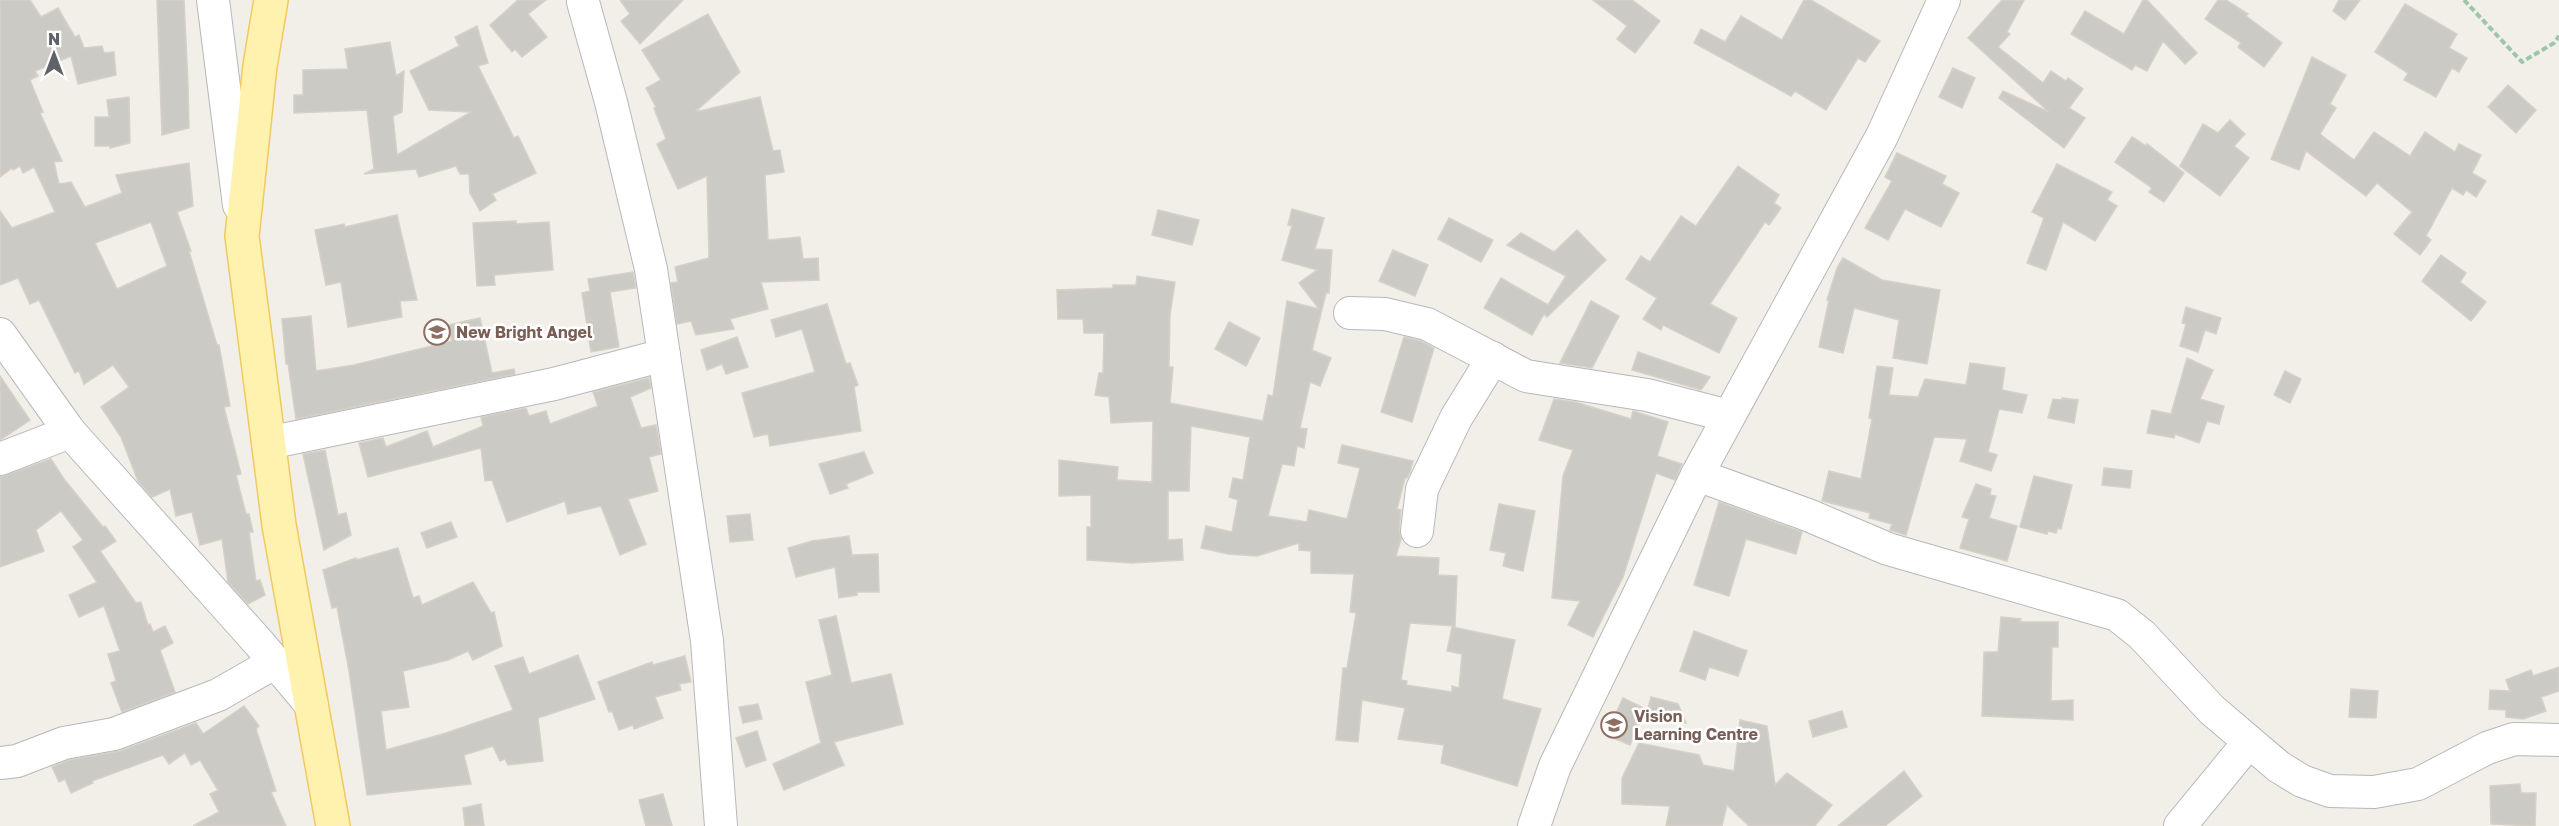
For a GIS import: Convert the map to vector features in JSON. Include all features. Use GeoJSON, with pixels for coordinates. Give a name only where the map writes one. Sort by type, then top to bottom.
{"type":"FeatureCollection","features":[{"type":"Feature","properties":{"kind":"main road"},"geometry":{"type":"LineString","coordinates":[[271,0],[261,66],[242,236],[279,525],[333,826]]}},
{"type":"Feature","properties":{"kind":"street"},"geometry":{"type":"LineString","coordinates":[[213,0],[242,236]]}},
{"type":"Feature","properties":{"kind":"street"},"geometry":{"type":"LineString","coordinates":[[1534,826],[1555,766],[1696,474],[1882,136],[1944,0]]}},
{"type":"Feature","properties":{"kind":"street"},"geometry":{"type":"LineString","coordinates":[[583,2],[611,102],[651,269],[707,641],[721,826]]}},
{"type":"Feature","properties":{"kind":"street"},"geometry":{"type":"LineString","coordinates":[[1350,313],[1385,314],[1427,324],[1526,376],[1647,395],[1729,416]]}},
{"type":"Feature","properties":{"kind":"street"},"geometry":{"type":"LineString","coordinates":[[0,334],[70,432],[259,643],[312,706]]}},
{"type":"Feature","properties":{"kind":"street"},"geometry":{"type":"LineString","coordinates":[[268,443],[554,384],[664,355]]}},
{"type":"Feature","properties":{"kind":"street"},"geometry":{"type":"LineString","coordinates":[[1417,531],[1422,489],[1456,418],[1493,358]]}},
{"type":"Feature","properties":{"kind":"street"},"geometry":{"type":"LineString","coordinates":[[0,459],[70,432]]}},
{"type":"Feature","properties":{"kind":"street"},"geometry":{"type":"LineString","coordinates":[[1696,474],[1808,515],[1888,549],[2117,615],[2142,635],[2212,710],[2279,767],[2302,781],[2330,790],[2374,792],[2418,784],[2487,748],[2514,740],[2559,740]]}},
{"type":"Feature","properties":{"kind":"street"},"geometry":{"type":"LineString","coordinates":[[0,763],[17,761],[64,743],[114,734],[218,695],[274,663]]}},
{"type":"Feature","properties":{"kind":"street"},"geometry":{"type":"LineString","coordinates":[[2180,826],[2249,741]]}},
{"type":"Feature","properties":{"kind":"path"},"geometry":{"type":"LineString","coordinates":[[2464,0],[2522,62],[2554,43],[2559,36]]}},
{"type":"Feature","properties":{"kind":"building"},"geometry":{"type":"Polygon","coordinates":[[[0,0],[30,0],[41,17],[58,8],[75,37],[79,35],[84,48],[102,46],[104,53],[114,52],[116,75],[78,84],[71,56],[35,71],[38,76],[30,80],[43,112],[40,113],[62,161],[54,162],[59,184],[71,182],[85,207],[122,193],[116,175],[189,163],[193,206],[177,212],[191,251],[189,251],[217,345],[219,345],[230,406],[224,407],[241,474],[236,475],[253,532],[249,532],[256,581],[260,580],[265,595],[248,604],[228,582],[222,539],[200,545],[192,512],[176,516],[170,489],[152,497],[138,481],[121,437],[101,407],[129,387],[113,365],[84,384],[79,371],[75,373],[39,300],[30,304],[18,278],[0,285],[0,211],[12,228],[55,212],[34,167],[23,173],[20,166],[13,170],[12,168],[0,177],[0,0]],[[151,222],[95,243],[117,289],[167,266],[151,222]]]}},
{"type":"Feature","properties":{"kind":"building"},"geometry":{"type":"Polygon","coordinates":[[[157,0],[184,0],[188,85],[189,128],[162,135],[157,0]]]}},
{"type":"Feature","properties":{"kind":"building"},"geometry":{"type":"Polygon","coordinates":[[[518,0],[546,0],[528,14],[547,37],[522,57],[515,49],[512,52],[490,25],[518,0]]]}},
{"type":"Feature","properties":{"kind":"building"},"geometry":{"type":"Polygon","coordinates":[[[620,0],[683,0],[640,44],[621,21],[630,14],[620,0]]]}},
{"type":"Feature","properties":{"kind":"building"},"geometry":{"type":"Polygon","coordinates":[[[1593,0],[1632,0],[1660,21],[1635,53],[1617,39],[1627,26],[1593,0]]]}},
{"type":"Feature","properties":{"kind":"building"},"geometry":{"type":"Polygon","coordinates":[[[1804,0],[1811,0],[1880,41],[1865,62],[1858,58],[1826,110],[1795,91],[1791,96],[1694,43],[1701,29],[1725,42],[1741,16],[1782,40],[1804,0]]]}},
{"type":"Feature","properties":{"kind":"building"},"geometry":{"type":"Polygon","coordinates":[[[2002,0],[2024,0],[2007,32],[2010,34],[1998,47],[2043,83],[2051,71],[2066,81],[2068,78],[2083,89],[2069,108],[2085,118],[2064,148],[1999,98],[2003,91],[2049,112],[1968,38],[2002,0]]]}},
{"type":"Feature","properties":{"kind":"building"},"geometry":{"type":"Polygon","coordinates":[[[2143,0],[2147,0],[2197,53],[2185,64],[2163,41],[2147,71],[2135,65],[2132,70],[2071,34],[2085,11],[2124,34],[2143,0]]]}},
{"type":"Feature","properties":{"kind":"building"},"geometry":{"type":"Polygon","coordinates":[[[2218,0],[2226,0],[2248,14],[2246,16],[2282,43],[2264,67],[2238,47],[2241,43],[2205,19],[2218,0]]]}},
{"type":"Feature","properties":{"kind":"building"},"geometry":{"type":"Polygon","coordinates":[[[2339,0],[2360,0],[2345,20],[2333,11],[2339,0]]]}},
{"type":"Feature","properties":{"kind":"building"},"geometry":{"type":"Polygon","coordinates":[[[2405,4],[2457,34],[2449,48],[2467,58],[2459,72],[2452,68],[2436,97],[2404,80],[2408,73],[2375,52],[2405,4]]]}},
{"type":"Feature","properties":{"kind":"building"},"geometry":{"type":"Polygon","coordinates":[[[708,14],[740,72],[695,112],[760,97],[773,151],[780,150],[784,172],[765,175],[768,240],[800,237],[803,259],[818,258],[819,280],[761,282],[768,309],[730,319],[734,329],[696,335],[691,321],[677,324],[671,283],[678,282],[675,267],[709,258],[707,176],[678,189],[657,144],[666,139],[654,108],[656,107],[646,88],[661,80],[642,50],[708,14]]]}},
{"type":"Feature","properties":{"kind":"building"},"geometry":{"type":"Polygon","coordinates":[[[477,26],[488,63],[478,66],[514,138],[518,136],[536,173],[492,194],[496,200],[480,211],[470,193],[469,174],[460,174],[456,166],[419,177],[416,169],[364,174],[374,169],[367,110],[294,113],[294,95],[303,95],[303,70],[348,69],[345,49],[390,42],[396,76],[404,71],[402,112],[393,116],[397,155],[471,112],[429,110],[410,71],[459,46],[455,37],[477,26]]]}},
{"type":"Feature","properties":{"kind":"building"},"geometry":{"type":"Polygon","coordinates":[[[2312,57],[2346,75],[2330,104],[2336,108],[2320,134],[2354,160],[2374,132],[2410,156],[2425,132],[2455,152],[2459,144],[2481,155],[2472,173],[2486,181],[2476,197],[2466,190],[2463,195],[2452,188],[2426,236],[2431,240],[2420,255],[2394,234],[2412,212],[2377,183],[2366,196],[2306,151],[2299,170],[2271,159],[2312,57]]]}},
{"type":"Feature","properties":{"kind":"building"},"geometry":{"type":"Polygon","coordinates":[[[1953,68],[1975,78],[1962,108],[1939,97],[1953,68]]]}},
{"type":"Feature","properties":{"kind":"building"},"geometry":{"type":"Polygon","coordinates":[[[2508,85],[2536,110],[2516,133],[2488,107],[2508,85]]]}},
{"type":"Feature","properties":{"kind":"building"},"geometry":{"type":"Polygon","coordinates":[[[129,97],[130,143],[110,148],[110,146],[95,146],[95,117],[109,117],[107,100],[129,97]]]}},
{"type":"Feature","properties":{"kind":"building"},"geometry":{"type":"Polygon","coordinates":[[[2230,120],[2245,134],[2234,146],[2249,158],[2220,196],[2180,166],[2203,124],[2218,133],[2230,120]]]}},
{"type":"Feature","properties":{"kind":"building"},"geometry":{"type":"Polygon","coordinates":[[[2132,137],[2146,146],[2147,144],[2184,173],[2164,202],[2149,192],[2152,188],[2115,162],[2132,137]]]}},
{"type":"Feature","properties":{"kind":"building"},"geometry":{"type":"Polygon","coordinates":[[[1897,153],[1946,176],[1942,184],[1959,193],[1941,227],[1905,209],[1888,240],[1865,228],[1892,181],[1885,177],[1897,153]]]}},
{"type":"Feature","properties":{"kind":"building"},"geometry":{"type":"Polygon","coordinates":[[[2057,164],[2112,192],[2107,200],[2117,206],[2095,241],[2063,222],[2046,270],[2027,263],[2044,218],[2032,212],[2057,164]]]}},
{"type":"Feature","properties":{"kind":"building"},"geometry":{"type":"Polygon","coordinates":[[[1738,166],[1779,195],[1774,203],[1781,208],[1769,225],[1765,222],[1710,304],[1737,318],[1719,353],[1663,325],[1661,330],[1643,319],[1657,298],[1626,279],[1641,256],[1650,262],[1681,216],[1696,226],[1738,166]]]}},
{"type":"Feature","properties":{"kind":"building"},"geometry":{"type":"Polygon","coordinates":[[[1292,209],[1324,218],[1315,249],[1332,250],[1329,293],[1326,293],[1312,350],[1331,358],[1320,386],[1310,382],[1300,428],[1307,429],[1304,448],[1297,446],[1294,466],[1282,464],[1268,516],[1307,522],[1309,510],[1347,519],[1360,468],[1338,463],[1342,445],[1413,461],[1410,472],[1405,478],[1397,509],[1401,510],[1399,529],[1401,539],[1396,556],[1439,558],[1438,575],[1457,576],[1455,626],[1410,623],[1401,680],[1407,681],[1406,685],[1452,692],[1452,686],[1459,688],[1462,654],[1447,651],[1452,627],[1515,640],[1502,699],[1541,709],[1517,786],[1441,763],[1444,745],[1398,739],[1405,708],[1362,700],[1358,742],[1336,740],[1343,668],[1347,668],[1356,613],[1350,612],[1354,574],[1311,573],[1311,551],[1299,550],[1299,543],[1257,556],[1228,554],[1201,548],[1206,526],[1232,532],[1238,500],[1229,497],[1233,478],[1243,480],[1250,437],[1191,426],[1189,491],[1168,491],[1168,540],[1182,539],[1183,560],[1132,563],[1087,560],[1087,527],[1091,527],[1091,495],[1059,496],[1059,460],[1118,467],[1117,480],[1152,482],[1153,421],[1111,423],[1109,397],[1095,395],[1099,373],[1103,373],[1104,333],[1084,333],[1083,319],[1058,319],[1057,290],[1136,285],[1137,276],[1175,282],[1170,315],[1169,367],[1173,367],[1170,403],[1263,421],[1268,395],[1273,396],[1287,301],[1319,309],[1299,283],[1317,270],[1282,260],[1292,226],[1288,225],[1292,209]]]}},
{"type":"Feature","properties":{"kind":"building"},"geometry":{"type":"Polygon","coordinates":[[[1158,210],[1199,220],[1192,245],[1152,235],[1158,210]]]}},
{"type":"Feature","properties":{"kind":"building"},"geometry":{"type":"Polygon","coordinates":[[[397,215],[417,300],[400,301],[402,317],[348,327],[341,282],[326,285],[315,230],[344,224],[345,227],[397,215]]]}},
{"type":"Feature","properties":{"kind":"building"},"geometry":{"type":"Polygon","coordinates":[[[1449,218],[1493,240],[1481,262],[1438,239],[1449,218]]]}},
{"type":"Feature","properties":{"kind":"building"},"geometry":{"type":"Polygon","coordinates":[[[516,221],[516,224],[549,222],[553,270],[494,275],[495,285],[477,286],[473,223],[516,221]]]}},
{"type":"Feature","properties":{"kind":"building"},"geometry":{"type":"Polygon","coordinates":[[[1577,230],[1606,260],[1547,317],[1544,314],[1532,335],[1484,308],[1501,278],[1548,305],[1566,276],[1507,245],[1521,233],[1554,252],[1577,230]]]}},
{"type":"Feature","properties":{"kind":"building"},"geometry":{"type":"Polygon","coordinates":[[[1393,250],[1428,265],[1415,296],[1379,281],[1393,250]]]}},
{"type":"Feature","properties":{"kind":"building"},"geometry":{"type":"Polygon","coordinates":[[[2441,255],[2466,273],[2460,282],[2486,302],[2471,321],[2422,281],[2441,255]]]}},
{"type":"Feature","properties":{"kind":"building"},"geometry":{"type":"Polygon","coordinates":[[[1843,258],[1882,280],[1940,290],[1927,364],[1893,358],[1899,320],[1854,308],[1843,353],[1819,347],[1829,300],[1827,300],[1837,268],[1843,258]]]}},
{"type":"Feature","properties":{"kind":"building"},"geometry":{"type":"Polygon","coordinates":[[[633,272],[636,288],[610,292],[619,347],[591,352],[582,293],[590,291],[588,279],[633,272]]]}},
{"type":"Feature","properties":{"kind":"building"},"geometry":{"type":"Polygon","coordinates":[[[1591,301],[1619,316],[1592,368],[1560,363],[1591,301]]]}},
{"type":"Feature","properties":{"kind":"building"},"geometry":{"type":"Polygon","coordinates":[[[827,304],[846,364],[850,363],[858,385],[854,387],[861,431],[770,446],[768,434],[754,437],[742,393],[815,372],[802,329],[776,337],[771,320],[827,304]]]}},
{"type":"Feature","properties":{"kind":"building"},"geometry":{"type":"Polygon","coordinates":[[[2186,307],[2221,318],[2216,334],[2205,330],[2198,352],[2180,346],[2186,324],[2182,323],[2186,307]]]}},
{"type":"Feature","properties":{"kind":"building"},"geometry":{"type":"Polygon","coordinates":[[[311,316],[316,371],[354,365],[452,341],[448,325],[480,318],[492,373],[514,369],[515,374],[296,419],[288,364],[286,364],[282,319],[311,316]]]}},
{"type":"Feature","properties":{"kind":"building"},"geometry":{"type":"Polygon","coordinates":[[[1229,322],[1260,338],[1246,366],[1215,349],[1229,322]]]}},
{"type":"Feature","properties":{"kind":"building"},"geometry":{"type":"Polygon","coordinates":[[[737,337],[748,367],[726,374],[722,364],[707,370],[701,350],[737,337]]]}},
{"type":"Feature","properties":{"kind":"building"},"geometry":{"type":"Polygon","coordinates":[[[1404,337],[1421,341],[1434,348],[1412,422],[1381,412],[1404,337]]]}},
{"type":"Feature","properties":{"kind":"building"},"geometry":{"type":"Polygon","coordinates":[[[1638,352],[1710,377],[1701,390],[1632,370],[1638,352]]]}},
{"type":"Feature","properties":{"kind":"building"},"geometry":{"type":"Polygon","coordinates":[[[2187,358],[2213,370],[2200,399],[2224,406],[2219,424],[2207,421],[2199,443],[2175,434],[2174,438],[2147,433],[2152,410],[2171,414],[2187,358]]]}},
{"type":"Feature","properties":{"kind":"building"},"geometry":{"type":"Polygon","coordinates":[[[1970,363],[2005,368],[2002,390],[2027,395],[2022,413],[1999,409],[1988,452],[1997,455],[1991,471],[1960,461],[1967,439],[1934,437],[1906,535],[1890,530],[1892,524],[1869,518],[1870,513],[1822,501],[1829,471],[1861,479],[1872,419],[1869,418],[1877,366],[1893,368],[1889,395],[1918,397],[1925,379],[1966,385],[1970,363]]]}},
{"type":"Feature","properties":{"kind":"building"},"geometry":{"type":"Polygon","coordinates":[[[2285,371],[2301,379],[2290,403],[2274,395],[2285,371]]]}},
{"type":"Feature","properties":{"kind":"building"},"geometry":{"type":"Polygon","coordinates":[[[0,376],[30,420],[0,440],[0,376]]]}},
{"type":"Feature","properties":{"kind":"building"},"geometry":{"type":"Polygon","coordinates":[[[649,378],[651,388],[630,397],[641,428],[656,425],[661,454],[649,457],[658,491],[628,499],[646,544],[620,555],[601,506],[568,514],[565,501],[507,522],[492,480],[485,481],[481,448],[368,477],[359,443],[383,438],[386,447],[427,431],[433,447],[483,426],[481,417],[526,408],[529,416],[546,411],[550,424],[598,406],[593,392],[649,378]]]}},
{"type":"Feature","properties":{"kind":"building"},"geometry":{"type":"Polygon","coordinates":[[[2062,398],[2078,400],[2074,423],[2048,418],[2053,399],[2062,400],[2062,398]]]}},
{"type":"Feature","properties":{"kind":"building"},"geometry":{"type":"Polygon","coordinates":[[[1554,399],[1575,402],[1631,419],[1633,411],[1668,422],[1657,456],[1682,464],[1675,480],[1656,473],[1623,577],[1593,637],[1568,625],[1580,601],[1552,598],[1563,476],[1573,450],[1539,440],[1554,399]]]}},
{"type":"Feature","properties":{"kind":"building"},"geometry":{"type":"Polygon","coordinates":[[[325,450],[338,515],[346,513],[351,535],[324,550],[303,454],[325,450]]]}},
{"type":"Feature","properties":{"kind":"building"},"geometry":{"type":"Polygon","coordinates":[[[864,452],[873,473],[846,484],[848,488],[830,494],[819,464],[864,452]]]}},
{"type":"Feature","properties":{"kind":"building"},"geometry":{"type":"Polygon","coordinates":[[[51,459],[64,479],[116,541],[100,551],[136,603],[141,602],[148,625],[150,624],[153,632],[165,626],[173,643],[160,650],[175,692],[122,712],[111,683],[116,681],[108,654],[120,651],[104,606],[79,617],[69,595],[97,582],[73,547],[83,540],[61,511],[36,530],[44,551],[0,567],[0,477],[51,459]]]}},
{"type":"Feature","properties":{"kind":"building"},"geometry":{"type":"Polygon","coordinates":[[[2104,468],[2132,471],[2130,488],[2102,485],[2104,468]]]}},
{"type":"Feature","properties":{"kind":"building"},"geometry":{"type":"Polygon","coordinates":[[[2034,476],[2072,485],[2061,529],[2058,528],[2056,533],[2048,531],[2047,534],[2020,527],[2034,476]]]}},
{"type":"Feature","properties":{"kind":"building"},"geometry":{"type":"Polygon","coordinates":[[[1976,484],[1991,489],[1990,495],[1996,496],[1989,518],[2017,526],[2007,561],[1960,548],[1969,519],[1962,517],[1976,484]]]}},
{"type":"Feature","properties":{"kind":"building"},"geometry":{"type":"Polygon","coordinates":[[[1719,502],[1802,532],[1796,554],[1746,539],[1729,596],[1694,585],[1719,502]]]}},
{"type":"Feature","properties":{"kind":"building"},"geometry":{"type":"Polygon","coordinates":[[[1499,504],[1535,511],[1523,571],[1503,566],[1506,553],[1490,550],[1499,504]]]}},
{"type":"Feature","properties":{"kind":"building"},"geometry":{"type":"Polygon","coordinates":[[[750,514],[753,540],[730,542],[727,516],[750,514]]]}},
{"type":"Feature","properties":{"kind":"building"},"geometry":{"type":"Polygon","coordinates":[[[451,522],[457,537],[427,548],[421,533],[451,522]]]}},
{"type":"Feature","properties":{"kind":"building"},"geometry":{"type":"Polygon","coordinates":[[[849,536],[852,555],[878,554],[879,592],[857,592],[857,595],[839,598],[835,567],[796,577],[788,548],[812,541],[849,536]]]}},
{"type":"Feature","properties":{"kind":"building"},"geometry":{"type":"Polygon","coordinates":[[[398,548],[413,598],[419,596],[422,605],[473,582],[491,613],[494,612],[502,646],[473,660],[468,651],[448,660],[403,671],[409,707],[381,711],[386,750],[446,733],[513,710],[495,666],[523,657],[529,674],[578,655],[595,699],[538,718],[543,761],[508,765],[505,759],[500,761],[493,746],[464,755],[471,784],[367,795],[337,607],[332,608],[323,570],[356,558],[356,560],[398,548]]]}},
{"type":"Feature","properties":{"kind":"building"},"geometry":{"type":"Polygon","coordinates":[[[836,616],[851,683],[891,674],[903,724],[834,742],[844,765],[784,790],[773,764],[821,743],[806,682],[832,675],[819,620],[836,616]]]}},
{"type":"Feature","properties":{"kind":"building"},"geometry":{"type":"Polygon","coordinates":[[[2001,617],[2021,619],[2020,622],[2058,622],[2058,647],[2052,647],[2051,701],[2073,700],[2073,720],[1982,716],[1984,652],[1998,652],[2001,617]]]}},
{"type":"Feature","properties":{"kind":"building"},"geometry":{"type":"Polygon","coordinates":[[[1694,631],[1747,651],[1738,676],[1709,667],[1705,680],[1680,671],[1694,631]]]}},
{"type":"Feature","properties":{"kind":"building"},"geometry":{"type":"Polygon","coordinates":[[[685,656],[691,682],[679,684],[681,690],[655,697],[663,718],[634,729],[633,725],[619,730],[612,711],[609,712],[598,682],[652,662],[653,665],[685,656]]]}},
{"type":"Feature","properties":{"kind":"building"},"geometry":{"type":"Polygon","coordinates":[[[2559,667],[2559,691],[2541,697],[2546,711],[2523,719],[2506,717],[2506,710],[2489,709],[2490,690],[2510,691],[2506,680],[2531,670],[2533,676],[2559,667]]]}},
{"type":"Feature","properties":{"kind":"building"},"geometry":{"type":"Polygon","coordinates":[[[2351,689],[2378,691],[2376,718],[2349,717],[2351,689]]]}},
{"type":"Feature","properties":{"kind":"building"},"geometry":{"type":"Polygon","coordinates":[[[1651,697],[1678,704],[1686,723],[1647,712],[1651,697]]]}},
{"type":"Feature","properties":{"kind":"building"},"geometry":{"type":"Polygon","coordinates":[[[1623,698],[1646,709],[1630,745],[1606,735],[1623,698]]]}},
{"type":"Feature","properties":{"kind":"building"},"geometry":{"type":"Polygon","coordinates":[[[758,704],[762,719],[743,723],[739,707],[758,704]]]}},
{"type":"Feature","properties":{"kind":"building"},"geometry":{"type":"Polygon","coordinates":[[[244,706],[259,726],[256,729],[276,791],[271,792],[286,826],[193,826],[219,812],[210,794],[218,790],[200,760],[191,765],[185,753],[169,764],[163,755],[92,781],[93,783],[71,793],[65,779],[59,782],[52,767],[69,760],[120,751],[196,723],[203,734],[244,706]]]}},
{"type":"Feature","properties":{"kind":"building"},"geometry":{"type":"Polygon","coordinates":[[[1842,711],[1847,727],[1813,737],[1809,721],[1842,711]]]}},
{"type":"Feature","properties":{"kind":"building"},"geometry":{"type":"Polygon","coordinates":[[[1740,720],[1767,726],[1775,785],[1787,773],[1832,805],[1815,826],[1749,826],[1727,805],[1722,826],[1666,826],[1670,806],[1622,804],[1622,778],[1639,743],[1699,755],[1703,765],[1734,771],[1740,720]]]}},
{"type":"Feature","properties":{"kind":"building"},"geometry":{"type":"Polygon","coordinates":[[[757,731],[766,760],[746,767],[736,738],[757,731]]]}},
{"type":"Feature","properties":{"kind":"building"},"geometry":{"type":"Polygon","coordinates":[[[1904,771],[1922,796],[1885,826],[1838,826],[1904,771]]]}},
{"type":"Feature","properties":{"kind":"building"},"geometry":{"type":"Polygon","coordinates":[[[2520,784],[2521,793],[2536,793],[2535,826],[2491,824],[2490,786],[2520,784]]]}},
{"type":"Feature","properties":{"kind":"building"},"geometry":{"type":"Polygon","coordinates":[[[663,794],[672,826],[646,826],[639,800],[663,794]]]}},
{"type":"Feature","properties":{"kind":"building"},"geometry":{"type":"Polygon","coordinates":[[[481,804],[484,826],[465,826],[463,808],[481,804]]]}},
{"type":"Feature","properties":{"kind":"place","name":"New Bright Angel"},"geometry":{"type":"Point","coordinates":[437,332]}},
{"type":"Feature","properties":{"kind":"place","name":"Vision Learning Centre"},"geometry":{"type":"Point","coordinates":[1614,725]}}]}
